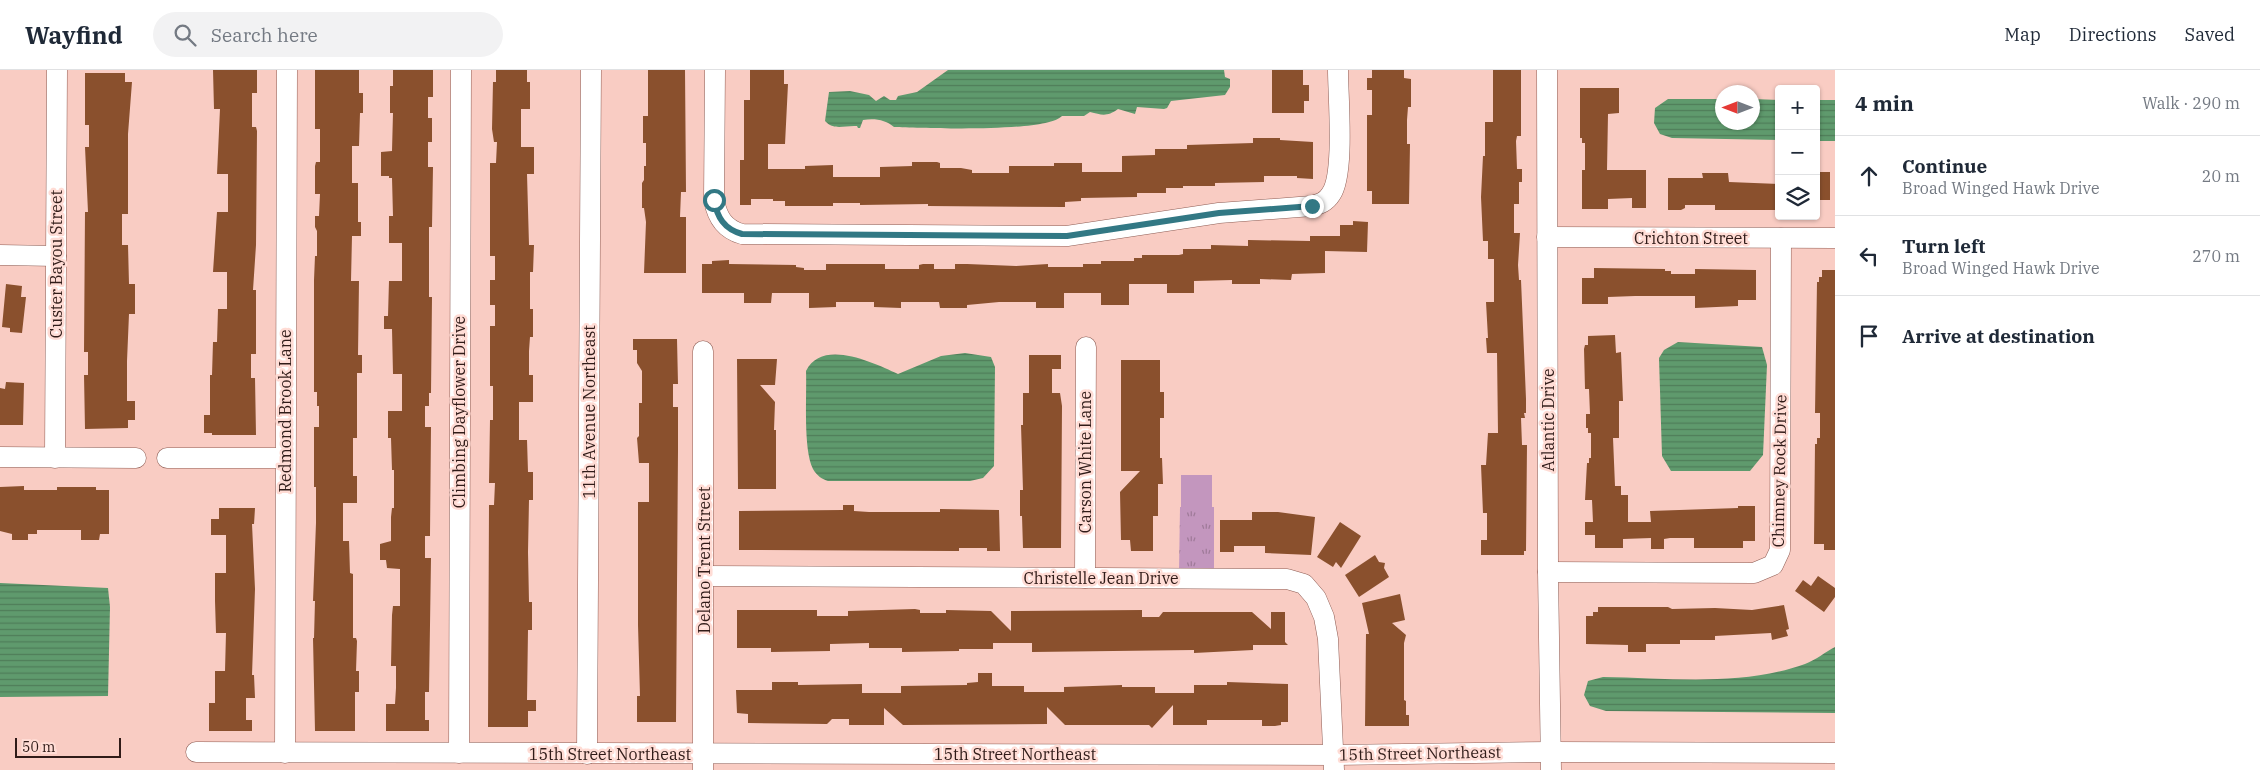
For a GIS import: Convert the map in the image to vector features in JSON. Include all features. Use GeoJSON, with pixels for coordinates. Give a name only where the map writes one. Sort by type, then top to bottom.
{"type":"FeatureCollection","features":[{"type":"Feature","properties":{"kind":"street","name":"Custer Bayou Street"},"geometry":{"type":"LineString","coordinates":[[55,458],[57,70]]}},
{"type":"Feature","properties":{"kind":"street","name":"Redmond Brook Lane"},"geometry":{"type":"LineString","coordinates":[[284,753],[286,70]]}},
{"type":"Feature","properties":{"kind":"street","name":"Climbing Dayflower Drive"},"geometry":{"type":"LineString","coordinates":[[459,753],[461,70]]}},
{"type":"Feature","properties":{"kind":"street","name":"11th Avenue Northeast"},"geometry":{"type":"LineString","coordinates":[[587,754],[591,70]]}},
{"type":"Feature","properties":{"kind":"street"},"geometry":{"type":"LineString","coordinates":[[715,70],[714,200],[716,213],[724,225],[732,231],[752,234],[1067,236],[1219,213],[1312,206],[1324,203],[1332,194],[1338,176],[1338,70]]}},
{"type":"Feature","properties":{"kind":"street","name":"Atlantic Drive"},"geometry":{"type":"LineString","coordinates":[[1547,70],[1548,572],[1551,761]]}},
{"type":"Feature","properties":{"kind":"street","name":"Crichton Street"},"geometry":{"type":"LineString","coordinates":[[1547,237],[1835,238]]}},
{"type":"Feature","properties":{"kind":"street","name":"Chimney Rock Drive"},"geometry":{"type":"LineString","coordinates":[[1548,572],[1754,573],[1773,565],[1780,550],[1782,238]]}},
{"type":"Feature","properties":{"kind":"street"},"geometry":{"type":"LineString","coordinates":[[0,255],[56,256]]}},
{"type":"Feature","properties":{"kind":"street","name":"Carson White Lane"},"geometry":{"type":"LineString","coordinates":[[1085,578],[1086,347]]}},
{"type":"Feature","properties":{"kind":"street","name":"Delano Trent Street"},"geometry":{"type":"LineString","coordinates":[[703,351],[705,576],[703,762]]}},
{"type":"Feature","properties":{"kind":"street"},"geometry":{"type":"LineString","coordinates":[[0,457],[136,458]]}},
{"type":"Feature","properties":{"kind":"street"},"geometry":{"type":"LineString","coordinates":[[166,458],[284,458]]}},
{"type":"Feature","properties":{"kind":"street","name":"Christelle Jean Drive"},"geometry":{"type":"LineString","coordinates":[[705,576],[1287,579],[1304,584],[1316,598],[1324,617],[1328,639],[1334,762]]}},
{"type":"Feature","properties":{"kind":"street","name":"15th Street Northeast"},"geometry":{"type":"LineString","coordinates":[[196,752],[587,754],[703,762],[1551,761],[1835,753]]}},
{"type":"Feature","properties":{"kind":"green space"},"geometry":{"type":"Polygon","coordinates":[[[1181,475],[1212,475],[1212,507],[1181,507],[1181,475]]]}},
{"type":"Feature","properties":{"kind":"green space"},"geometry":{"type":"Polygon","coordinates":[[[1180,507],[1214,507],[1214,573],[1179,573],[1180,507]]]}},
{"type":"Feature","properties":{"kind":"shaded area"},"geometry":{"type":"Polygon","coordinates":[[[948,70],[1224,70],[1225,77],[1230,79],[1230,87],[1225,95],[1171,101],[1167,108],[1164,109],[1137,107],[1135,114],[1118,109],[1104,115],[1090,112],[1084,116],[1062,116],[1051,121],[1033,125],[983,128],[894,127],[884,121],[872,119],[863,120],[860,128],[858,128],[857,126],[836,127],[825,121],[829,92],[850,91],[869,95],[876,101],[884,96],[890,100],[896,100],[898,96],[917,92],[948,70]]]}},
{"type":"Feature","properties":{"kind":"shaded area"},"geometry":{"type":"Polygon","coordinates":[[[1668,99],[1715,99],[1715,130],[1760,130],[1760,99],[1775,100],[1775,140],[1672,138],[1660,134],[1654,123],[1655,108],[1668,99]]]}},
{"type":"Feature","properties":{"kind":"shaded area"},"geometry":{"type":"Polygon","coordinates":[[[1820,100],[1835,100],[1835,141],[1820,141],[1820,100]]]}},
{"type":"Feature","properties":{"kind":"shaded area"},"geometry":{"type":"Polygon","coordinates":[[[1678,342],[1762,347],[1767,365],[1763,455],[1750,471],[1671,471],[1662,456],[1659,358],[1664,350],[1678,342]]]}},
{"type":"Feature","properties":{"kind":"shaded area"},"geometry":{"type":"Polygon","coordinates":[[[965,353],[991,357],[995,367],[994,466],[983,478],[970,481],[828,481],[816,474],[810,460],[806,422],[806,371],[814,361],[824,356],[849,356],[876,364],[898,374],[941,356],[965,353]]]}},
{"type":"Feature","properties":{"kind":"shaded area"},"geometry":{"type":"Polygon","coordinates":[[[0,583],[108,588],[110,607],[108,696],[0,697],[0,583]]]}},
{"type":"Feature","properties":{"kind":"shaded area"},"geometry":{"type":"Polygon","coordinates":[[[1835,647],[1835,713],[1606,711],[1590,706],[1584,695],[1588,681],[1603,677],[1705,680],[1756,676],[1805,664],[1835,647]]]}},
{"type":"Feature","properties":{"kind":"building"},"geometry":{"type":"Polygon","coordinates":[[[213,70],[257,70],[257,93],[252,93],[252,127],[256,127],[257,131],[256,245],[253,290],[256,290],[256,354],[251,354],[251,378],[255,378],[256,435],[212,435],[212,433],[204,433],[204,415],[210,415],[210,375],[212,375],[213,342],[217,342],[218,309],[227,309],[227,272],[213,272],[217,212],[228,212],[228,174],[217,174],[220,109],[214,109],[213,70]]]}},
{"type":"Feature","properties":{"kind":"building"},"geometry":{"type":"Polygon","coordinates":[[[315,70],[359,70],[359,93],[363,93],[363,113],[360,113],[359,146],[352,146],[352,183],[358,183],[358,222],[361,222],[361,236],[352,236],[351,281],[359,281],[358,355],[362,355],[362,373],[357,373],[357,438],[353,438],[353,476],[357,476],[357,503],[343,503],[343,541],[349,541],[350,573],[353,574],[353,638],[356,638],[357,641],[356,671],[359,671],[359,692],[355,692],[355,731],[315,731],[313,638],[315,601],[313,601],[316,487],[314,487],[314,427],[319,427],[319,406],[317,406],[317,392],[314,392],[314,280],[315,256],[317,256],[315,216],[319,216],[320,194],[315,194],[315,166],[316,162],[320,162],[320,129],[315,129],[315,70]]]}},
{"type":"Feature","properties":{"kind":"building"},"geometry":{"type":"Polygon","coordinates":[[[393,70],[433,70],[433,97],[428,97],[428,118],[432,118],[432,142],[428,142],[428,167],[433,167],[432,227],[429,227],[429,297],[432,297],[431,393],[429,393],[429,406],[425,406],[425,427],[431,427],[430,536],[425,536],[425,558],[431,558],[429,692],[425,692],[425,720],[429,720],[429,731],[386,731],[386,704],[395,704],[396,688],[396,666],[391,666],[393,606],[400,606],[400,569],[387,568],[386,560],[380,560],[380,544],[391,541],[391,517],[392,508],[394,508],[394,470],[392,470],[391,438],[388,438],[388,411],[402,411],[402,374],[393,374],[392,329],[384,329],[384,316],[388,316],[389,281],[402,281],[402,243],[389,243],[389,216],[393,216],[392,178],[381,176],[381,152],[392,151],[393,113],[390,113],[390,86],[393,86],[393,70]]]}},
{"type":"Feature","properties":{"kind":"building"},"geometry":{"type":"Polygon","coordinates":[[[496,70],[527,70],[527,82],[530,82],[530,109],[521,109],[521,147],[534,147],[534,174],[527,174],[529,245],[534,245],[533,272],[530,272],[530,309],[533,309],[533,337],[530,337],[529,351],[529,375],[533,375],[533,402],[519,402],[519,440],[527,440],[528,472],[533,472],[533,500],[529,500],[529,602],[532,602],[532,630],[528,630],[527,700],[536,700],[536,711],[528,711],[528,727],[488,727],[489,505],[494,505],[495,483],[489,483],[490,420],[493,420],[493,386],[490,386],[490,326],[495,326],[495,305],[490,305],[490,280],[495,280],[495,256],[490,256],[490,163],[496,163],[497,142],[494,142],[492,129],[493,82],[496,82],[496,70]]]}},
{"type":"Feature","properties":{"kind":"building"},"geometry":{"type":"Polygon","coordinates":[[[648,70],[685,70],[686,192],[681,192],[680,217],[686,217],[686,273],[644,273],[646,222],[644,208],[642,208],[642,183],[644,180],[644,166],[646,166],[646,143],[643,143],[643,116],[648,116],[648,70]]]}},
{"type":"Feature","properties":{"kind":"building"},"geometry":{"type":"Polygon","coordinates":[[[750,70],[784,70],[784,84],[788,84],[785,144],[768,144],[768,169],[805,169],[805,166],[833,165],[833,177],[880,177],[880,167],[912,166],[912,162],[937,162],[940,163],[940,168],[961,168],[972,170],[972,173],[1009,173],[1009,166],[1054,166],[1054,163],[1082,163],[1082,172],[1122,172],[1122,156],[1155,155],[1155,149],[1187,149],[1187,145],[1253,143],[1253,138],[1280,138],[1280,140],[1313,142],[1313,179],[1297,178],[1297,176],[1264,176],[1264,182],[1215,183],[1215,186],[1166,188],[1166,193],[1137,193],[1137,197],[1081,198],[1081,201],[1065,202],[1065,207],[928,206],[928,204],[860,205],[860,203],[833,203],[833,206],[785,206],[785,201],[773,201],[773,199],[751,199],[751,205],[740,205],[740,160],[744,160],[744,100],[750,100],[750,70]]]}},
{"type":"Feature","properties":{"kind":"building"},"geometry":{"type":"Polygon","coordinates":[[[1272,70],[1303,70],[1303,85],[1309,85],[1309,101],[1304,101],[1304,113],[1272,113],[1272,70]]]}},
{"type":"Feature","properties":{"kind":"building"},"geometry":{"type":"Polygon","coordinates":[[[1372,70],[1404,70],[1404,78],[1411,79],[1411,107],[1408,107],[1407,120],[1407,144],[1410,144],[1409,204],[1372,204],[1372,191],[1367,191],[1367,115],[1372,115],[1372,90],[1367,90],[1367,78],[1372,78],[1372,70]]]}},
{"type":"Feature","properties":{"kind":"building"},"geometry":{"type":"Polygon","coordinates":[[[1493,70],[1521,70],[1521,136],[1517,136],[1516,141],[1517,169],[1522,169],[1522,182],[1519,182],[1519,204],[1514,204],[1514,233],[1520,233],[1518,265],[1519,280],[1521,280],[1526,399],[1525,418],[1521,418],[1522,445],[1527,445],[1526,551],[1524,551],[1524,555],[1481,555],[1481,540],[1487,540],[1487,513],[1483,513],[1481,465],[1486,465],[1488,433],[1498,433],[1497,353],[1487,353],[1486,338],[1488,338],[1486,302],[1494,302],[1494,259],[1488,259],[1488,241],[1483,241],[1481,197],[1483,156],[1485,156],[1485,122],[1493,122],[1493,70]]]}},
{"type":"Feature","properties":{"kind":"building"},"geometry":{"type":"Polygon","coordinates":[[[85,73],[125,73],[125,82],[132,82],[128,134],[128,214],[122,214],[122,245],[128,245],[129,284],[135,284],[135,314],[129,314],[127,401],[135,401],[135,420],[128,420],[128,428],[85,429],[84,375],[88,375],[88,352],[84,352],[85,212],[88,212],[85,147],[89,147],[89,125],[85,125],[85,73]]]}},
{"type":"Feature","properties":{"kind":"building"},"geometry":{"type":"Polygon","coordinates":[[[1580,88],[1619,88],[1619,113],[1608,114],[1607,170],[1646,170],[1646,208],[1632,208],[1632,198],[1608,199],[1608,209],[1582,209],[1582,170],[1585,170],[1585,143],[1582,143],[1582,138],[1580,138],[1580,88]]]}},
{"type":"Feature","properties":{"kind":"building"},"geometry":{"type":"Polygon","coordinates":[[[1820,172],[1830,172],[1830,200],[1820,200],[1820,172]]]}},
{"type":"Feature","properties":{"kind":"building"},"geometry":{"type":"Polygon","coordinates":[[[1702,173],[1728,173],[1729,182],[1775,184],[1775,210],[1715,210],[1715,205],[1685,205],[1685,208],[1681,210],[1668,210],[1668,178],[1703,178],[1702,173]]]}},
{"type":"Feature","properties":{"kind":"building"},"geometry":{"type":"Polygon","coordinates":[[[1353,221],[1368,222],[1367,252],[1325,251],[1325,273],[1292,274],[1291,280],[1260,279],[1260,284],[1232,284],[1232,280],[1194,281],[1194,293],[1167,293],[1167,284],[1129,284],[1129,305],[1101,305],[1101,293],[1064,293],[1064,308],[1036,308],[1036,302],[999,302],[967,305],[967,308],[940,308],[939,302],[901,302],[901,308],[874,307],[874,302],[836,302],[836,307],[809,308],[809,293],[772,293],[771,303],[744,303],[744,293],[702,293],[702,264],[712,264],[712,261],[729,260],[729,264],[796,265],[796,267],[804,268],[804,270],[826,270],[826,264],[885,264],[885,269],[919,269],[919,265],[923,264],[934,264],[934,269],[955,269],[955,264],[1016,266],[1048,264],[1048,267],[1083,267],[1083,264],[1101,264],[1101,261],[1134,261],[1134,258],[1142,258],[1142,255],[1179,255],[1183,254],[1183,249],[1211,249],[1211,245],[1248,246],[1248,240],[1310,241],[1310,236],[1340,236],[1340,225],[1353,225],[1353,221]]]}},
{"type":"Feature","properties":{"kind":"building"},"geometry":{"type":"Polygon","coordinates":[[[1594,268],[1665,269],[1665,271],[1671,271],[1671,274],[1695,274],[1695,269],[1756,270],[1756,300],[1738,300],[1738,306],[1695,308],[1695,296],[1635,296],[1608,297],[1608,304],[1582,304],[1582,278],[1594,278],[1594,268]]]}},
{"type":"Feature","properties":{"kind":"building"},"geometry":{"type":"Polygon","coordinates":[[[1822,270],[1835,270],[1835,550],[1824,550],[1824,544],[1814,544],[1815,444],[1817,444],[1817,438],[1820,438],[1820,413],[1815,413],[1817,282],[1819,282],[1819,277],[1822,277],[1822,270]]]}},
{"type":"Feature","properties":{"kind":"building"},"geometry":{"type":"Polygon","coordinates":[[[6,284],[22,286],[21,297],[26,297],[22,333],[10,332],[10,328],[2,327],[6,284]]]}},
{"type":"Feature","properties":{"kind":"building"},"geometry":{"type":"Polygon","coordinates":[[[1615,335],[1616,353],[1621,352],[1623,401],[1619,401],[1619,438],[1613,438],[1615,486],[1621,486],[1621,495],[1628,495],[1628,522],[1651,522],[1650,511],[1755,506],[1755,541],[1743,541],[1743,548],[1694,548],[1694,538],[1670,538],[1664,539],[1664,549],[1651,549],[1651,538],[1623,539],[1623,548],[1595,548],[1595,535],[1585,535],[1585,522],[1593,522],[1592,500],[1585,500],[1587,463],[1589,463],[1589,458],[1591,458],[1591,433],[1588,433],[1588,428],[1586,428],[1586,414],[1590,414],[1589,389],[1585,389],[1584,349],[1585,345],[1588,345],[1588,336],[1615,335]]]}},
{"type":"Feature","properties":{"kind":"building"},"geometry":{"type":"Polygon","coordinates":[[[633,339],[677,339],[678,384],[673,384],[673,407],[678,407],[676,722],[637,722],[637,696],[640,696],[638,502],[649,502],[649,463],[639,463],[637,438],[639,436],[639,403],[642,403],[642,371],[637,363],[637,350],[633,350],[633,339]]]}},
{"type":"Feature","properties":{"kind":"building"},"geometry":{"type":"Polygon","coordinates":[[[1029,355],[1061,355],[1061,369],[1052,369],[1052,393],[1060,393],[1062,406],[1061,548],[1023,548],[1022,516],[1020,516],[1020,490],[1023,490],[1021,425],[1023,425],[1023,393],[1029,393],[1029,355]]]}},
{"type":"Feature","properties":{"kind":"building"},"geometry":{"type":"Polygon","coordinates":[[[737,359],[777,359],[775,385],[760,385],[775,402],[776,489],[738,489],[737,359]]]}},
{"type":"Feature","properties":{"kind":"building"},"geometry":{"type":"Polygon","coordinates":[[[1121,360],[1160,360],[1160,392],[1164,392],[1164,418],[1160,418],[1160,458],[1162,458],[1163,484],[1158,484],[1158,516],[1153,516],[1153,551],[1131,551],[1130,540],[1121,540],[1120,492],[1140,471],[1121,471],[1121,360]]]}},
{"type":"Feature","properties":{"kind":"building"},"geometry":{"type":"Polygon","coordinates":[[[6,382],[24,383],[23,425],[0,425],[0,388],[5,389],[6,382]]]}},
{"type":"Feature","properties":{"kind":"building"},"geometry":{"type":"Polygon","coordinates":[[[24,486],[24,490],[57,490],[57,487],[96,487],[96,490],[109,490],[109,534],[100,534],[99,540],[81,540],[81,530],[37,530],[37,534],[28,534],[28,540],[12,540],[12,534],[0,531],[0,487],[24,486]]]}},
{"type":"Feature","properties":{"kind":"building"},"geometry":{"type":"Polygon","coordinates":[[[843,505],[854,505],[854,511],[869,512],[940,512],[940,509],[999,510],[1000,551],[987,551],[987,548],[959,548],[959,551],[739,550],[739,511],[843,510],[843,505]]]}},
{"type":"Feature","properties":{"kind":"building"},"geometry":{"type":"Polygon","coordinates":[[[219,508],[255,508],[254,524],[252,524],[255,589],[252,675],[254,675],[255,698],[246,698],[246,720],[252,720],[252,731],[209,731],[209,703],[215,703],[215,671],[225,671],[226,633],[216,633],[215,573],[226,573],[226,535],[211,535],[211,519],[219,519],[219,508]]]}},
{"type":"Feature","properties":{"kind":"building"},"geometry":{"type":"Polygon","coordinates":[[[1252,512],[1278,512],[1315,517],[1311,555],[1265,553],[1265,546],[1234,546],[1234,552],[1220,552],[1220,520],[1252,520],[1252,512]]]}},
{"type":"Feature","properties":{"kind":"building"},"geometry":{"type":"Polygon","coordinates":[[[1340,522],[1361,536],[1341,568],[1336,562],[1333,567],[1317,557],[1340,522]]]}},
{"type":"Feature","properties":{"kind":"building"},"geometry":{"type":"Polygon","coordinates":[[[1375,555],[1379,562],[1385,563],[1384,568],[1389,577],[1359,597],[1345,575],[1375,555]]]}},
{"type":"Feature","properties":{"kind":"building"},"geometry":{"type":"Polygon","coordinates":[[[1818,576],[1835,588],[1835,597],[1824,612],[1795,591],[1803,580],[1811,586],[1818,576]]]}},
{"type":"Feature","properties":{"kind":"building"},"geometry":{"type":"Polygon","coordinates":[[[1400,594],[1405,620],[1392,623],[1406,635],[1404,643],[1404,700],[1406,701],[1406,715],[1409,715],[1409,726],[1365,726],[1366,634],[1369,634],[1362,603],[1400,594]]]}},
{"type":"Feature","properties":{"kind":"building"},"geometry":{"type":"Polygon","coordinates":[[[1784,605],[1789,629],[1786,630],[1788,636],[1772,640],[1771,633],[1715,636],[1715,640],[1680,640],[1680,644],[1646,644],[1646,652],[1628,652],[1628,645],[1586,644],[1586,616],[1593,616],[1593,612],[1598,612],[1598,607],[1752,610],[1784,605]]]}},
{"type":"Feature","properties":{"kind":"building"},"geometry":{"type":"Polygon","coordinates":[[[737,610],[817,610],[817,616],[848,616],[848,611],[920,610],[920,613],[946,613],[946,610],[991,611],[1011,631],[1011,611],[1142,610],[1142,617],[1159,617],[1163,612],[1252,612],[1271,629],[1271,612],[1285,612],[1285,642],[1288,645],[1253,645],[1253,650],[1194,653],[1194,650],[1032,652],[1032,643],[993,643],[993,649],[902,652],[902,648],[869,648],[869,643],[830,644],[830,651],[771,652],[771,648],[737,648],[737,610]]]}},
{"type":"Feature","properties":{"kind":"building"},"geometry":{"type":"Polygon","coordinates":[[[978,673],[992,673],[992,686],[1024,686],[1024,692],[1064,692],[1064,687],[1122,685],[1122,687],[1155,687],[1155,693],[1194,693],[1194,685],[1227,685],[1227,682],[1288,684],[1288,722],[1281,722],[1281,725],[1275,726],[1262,726],[1262,720],[1207,720],[1207,725],[1173,725],[1173,705],[1152,728],[1149,725],[1065,725],[1047,707],[1047,724],[903,725],[884,708],[884,725],[849,725],[849,719],[832,719],[827,724],[748,723],[748,714],[737,713],[736,690],[772,690],[772,682],[798,682],[798,685],[862,684],[862,693],[901,693],[901,686],[967,685],[967,683],[978,682],[978,673]]]}},
{"type":"Feature","properties":{"kind":"route"},"geometry":{"type":"LineString","coordinates":[[714,200],[716,213],[724,225],[732,231],[742,234],[1067,236],[1219,213],[1312,206]]}}]}
